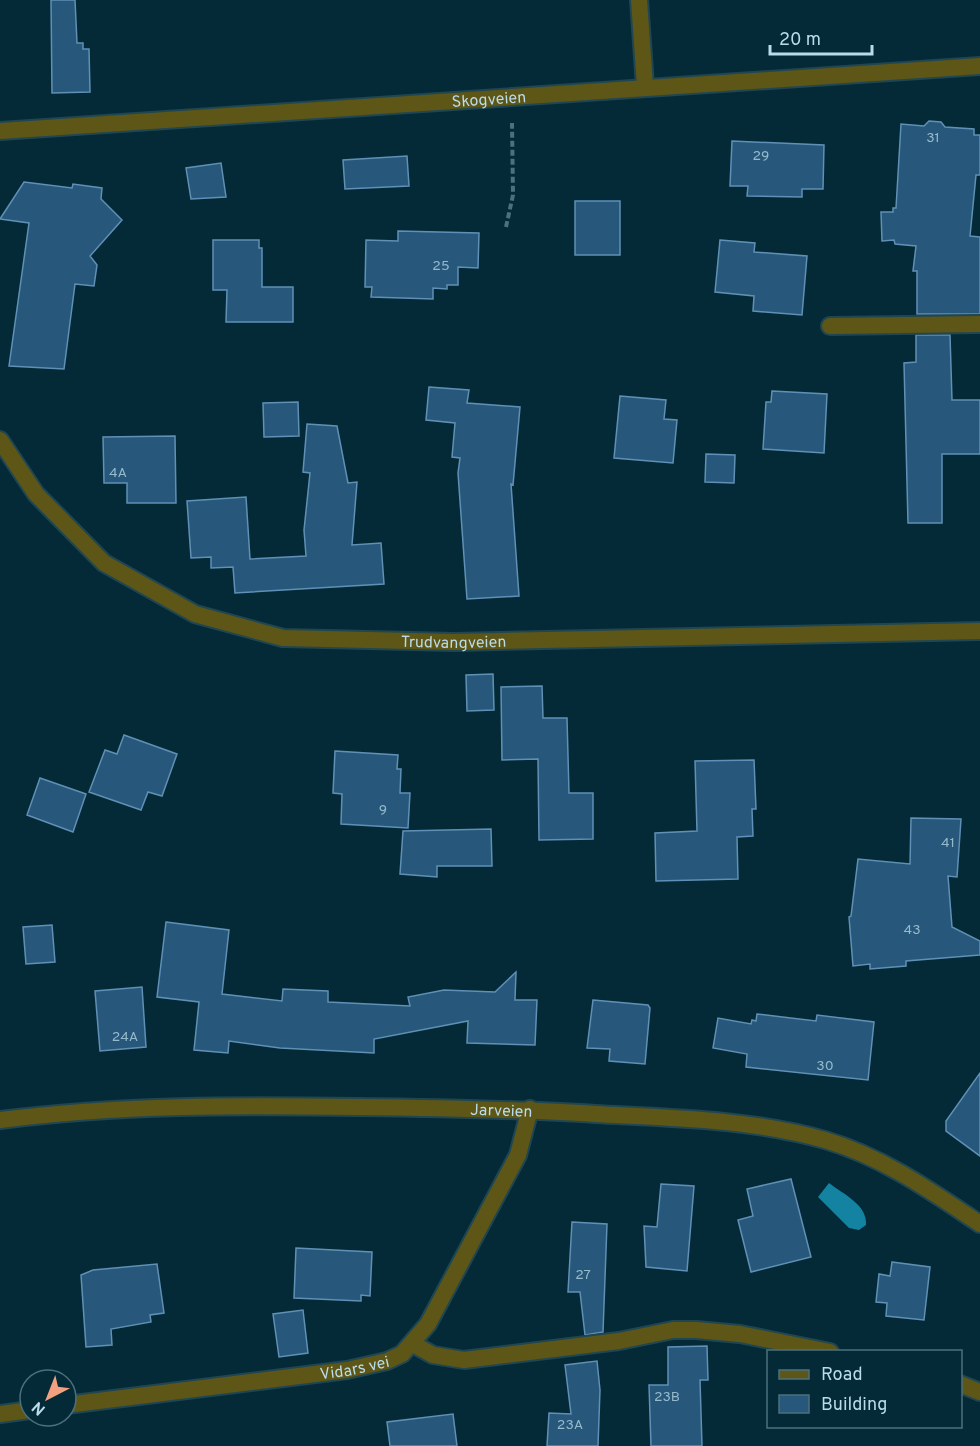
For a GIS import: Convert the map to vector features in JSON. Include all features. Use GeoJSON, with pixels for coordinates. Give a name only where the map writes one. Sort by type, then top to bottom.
{"type":"FeatureCollection","features":[{"type":"Feature","properties":{"kind":"street"},"geometry":{"type":"LineString","coordinates":[[639,0],[645,86]]}},
{"type":"Feature","properties":{"kind":"street","name":"Skogveien"},"geometry":{"type":"LineString","coordinates":[[0,131],[645,86],[980,66]]}},
{"type":"Feature","properties":{"kind":"street"},"geometry":{"type":"LineString","coordinates":[[830,326],[895,323],[980,324]]}},
{"type":"Feature","properties":{"kind":"street","name":"Trudvangveien"},"geometry":{"type":"LineString","coordinates":[[0,440],[36,494],[104,563],[195,614],[283,638],[454,642],[980,631]]}},
{"type":"Feature","properties":{"kind":"street","name":"Jarveien"},"geometry":{"type":"LineString","coordinates":[[0,1120],[42,1114],[210,1104],[530,1109],[734,1123],[824,1140],[857,1150],[892,1167],[980,1224]]}},
{"type":"Feature","properties":{"kind":"street","name":"Vidars vei"},"geometry":{"type":"LineString","coordinates":[[78,1404],[371,1366],[402,1353],[413,1344],[428,1324],[518,1155],[530,1109]]}},
{"type":"Feature","properties":{"kind":"street"},"geometry":{"type":"LineString","coordinates":[[413,1344],[433,1355],[464,1360],[619,1341],[673,1330],[696,1330],[741,1334],[820,1350]]}},
{"type":"Feature","properties":{"kind":"street"},"geometry":{"type":"LineString","coordinates":[[962,1385],[980,1392]]}},
{"type":"Feature","properties":{"kind":"street"},"geometry":{"type":"LineString","coordinates":[[0,1414],[18,1412]]}},
{"type":"Feature","properties":{"kind":"path"},"geometry":{"type":"LineString","coordinates":[[506,227],[513,195],[511,95]]}},
{"type":"Feature","properties":{"kind":"water"},"geometry":{"type":"Polygon","coordinates":[[[829,1183],[859,1206],[866,1218],[866,1225],[859,1230],[849,1228],[818,1197],[829,1183]]]}},
{"type":"Feature","properties":{"kind":"building"},"geometry":{"type":"Polygon","coordinates":[[[51,0],[75,0],[77,43],[83,43],[83,49],[89,49],[90,92],[52,93],[51,0]]]}},
{"type":"Feature","properties":{"kind":"building"},"geometry":{"type":"Polygon","coordinates":[[[929,121],[941,122],[945,127],[974,129],[974,135],[980,135],[980,175],[976,175],[970,236],[980,237],[980,314],[917,314],[917,271],[913,271],[916,246],[895,244],[894,240],[882,241],[881,212],[893,212],[893,208],[896,208],[901,124],[924,126],[929,121]]]}},
{"type":"Feature","properties":{"kind":"building"},"geometry":{"type":"Polygon","coordinates":[[[732,141],[824,145],[823,189],[802,189],[802,197],[747,196],[748,186],[730,186],[732,141]]]}},
{"type":"Feature","properties":{"kind":"building"},"geometry":{"type":"Polygon","coordinates":[[[407,156],[409,186],[345,189],[343,160],[407,156]]]}},
{"type":"Feature","properties":{"kind":"building"},"geometry":{"type":"Polygon","coordinates":[[[221,163],[226,197],[191,199],[186,168],[221,163]]]}},
{"type":"Feature","properties":{"kind":"building"},"geometry":{"type":"Polygon","coordinates":[[[24,182],[72,188],[73,184],[102,188],[101,199],[122,220],[90,256],[97,265],[94,286],[75,284],[64,369],[9,366],[29,223],[0,219],[24,182]]]}},
{"type":"Feature","properties":{"kind":"building"},"geometry":{"type":"Polygon","coordinates":[[[575,201],[620,201],[620,255],[575,255],[575,201]]]}},
{"type":"Feature","properties":{"kind":"building"},"geometry":{"type":"Polygon","coordinates":[[[398,231],[479,233],[478,268],[458,267],[458,285],[447,285],[447,289],[433,288],[433,299],[371,297],[372,287],[365,287],[366,240],[398,241],[398,231]]]}},
{"type":"Feature","properties":{"kind":"building"},"geometry":{"type":"Polygon","coordinates":[[[213,240],[259,240],[259,248],[262,248],[262,287],[293,287],[293,322],[226,322],[227,290],[213,290],[213,240]]]}},
{"type":"Feature","properties":{"kind":"building"},"geometry":{"type":"Polygon","coordinates":[[[720,240],[755,243],[754,252],[807,256],[802,315],[753,311],[754,296],[715,292],[720,240]]]}},
{"type":"Feature","properties":{"kind":"building"},"geometry":{"type":"Polygon","coordinates":[[[916,335],[950,335],[952,400],[980,400],[980,454],[942,454],[942,523],[908,523],[904,363],[916,362],[916,335]]]}},
{"type":"Feature","properties":{"kind":"building"},"geometry":{"type":"Polygon","coordinates":[[[429,387],[469,390],[467,403],[520,407],[513,485],[511,484],[519,596],[467,599],[458,473],[460,458],[452,457],[455,423],[426,420],[429,387]]]}},
{"type":"Feature","properties":{"kind":"building"},"geometry":{"type":"Polygon","coordinates":[[[772,391],[827,394],[824,453],[763,449],[766,402],[771,402],[772,391]]]}},
{"type":"Feature","properties":{"kind":"building"},"geometry":{"type":"Polygon","coordinates":[[[620,396],[666,400],[664,419],[677,420],[673,463],[614,458],[620,396]]]}},
{"type":"Feature","properties":{"kind":"building"},"geometry":{"type":"Polygon","coordinates":[[[298,402],[299,436],[264,437],[263,403],[298,402]]]}},
{"type":"Feature","properties":{"kind":"building"},"geometry":{"type":"Polygon","coordinates":[[[307,424],[337,426],[348,483],[357,482],[352,545],[381,543],[384,584],[235,593],[233,567],[211,568],[211,557],[191,558],[187,501],[246,497],[250,559],[306,556],[304,530],[310,473],[303,472],[307,424]]]}},
{"type":"Feature","properties":{"kind":"building"},"geometry":{"type":"Polygon","coordinates":[[[175,436],[176,503],[127,503],[127,483],[104,483],[103,437],[175,436]]]}},
{"type":"Feature","properties":{"kind":"building"},"geometry":{"type":"Polygon","coordinates":[[[706,454],[735,455],[734,483],[705,482],[706,454]]]}},
{"type":"Feature","properties":{"kind":"building"},"geometry":{"type":"Polygon","coordinates":[[[493,674],[494,710],[467,711],[466,675],[493,674]]]}},
{"type":"Feature","properties":{"kind":"building"},"geometry":{"type":"Polygon","coordinates":[[[542,686],[543,718],[567,718],[569,793],[593,793],[593,839],[539,840],[538,759],[502,760],[501,687],[542,686]]]}},
{"type":"Feature","properties":{"kind":"building"},"geometry":{"type":"Polygon","coordinates":[[[124,735],[177,754],[162,796],[148,792],[141,810],[89,792],[105,750],[117,754],[124,735]]]}},
{"type":"Feature","properties":{"kind":"building"},"geometry":{"type":"Polygon","coordinates":[[[335,751],[398,755],[397,769],[401,769],[400,793],[410,793],[408,828],[341,824],[342,794],[333,793],[335,751]]]}},
{"type":"Feature","properties":{"kind":"building"},"geometry":{"type":"Polygon","coordinates":[[[754,760],[756,809],[752,809],[753,836],[737,837],[738,879],[656,881],[655,833],[697,831],[695,761],[754,760]]]}},
{"type":"Feature","properties":{"kind":"building"},"geometry":{"type":"Polygon","coordinates":[[[40,778],[86,794],[73,832],[27,815],[40,778]]]}},
{"type":"Feature","properties":{"kind":"building"},"geometry":{"type":"Polygon","coordinates":[[[911,818],[961,819],[957,877],[948,876],[952,927],[980,941],[980,955],[906,961],[906,966],[870,969],[870,964],[853,966],[849,917],[851,916],[858,859],[910,864],[911,818]]]}},
{"type":"Feature","properties":{"kind":"building"},"geometry":{"type":"Polygon","coordinates":[[[491,829],[492,866],[437,866],[437,877],[400,874],[403,831],[491,829]]]}},
{"type":"Feature","properties":{"kind":"building"},"geometry":{"type":"Polygon","coordinates":[[[166,922],[229,930],[222,994],[282,1001],[283,989],[328,991],[328,1002],[410,1006],[408,997],[444,990],[495,992],[516,972],[515,1000],[537,1000],[535,1045],[467,1043],[468,1021],[374,1039],[374,1053],[280,1048],[229,1041],[228,1053],[194,1050],[199,1002],[157,997],[166,922]]]}},
{"type":"Feature","properties":{"kind":"building"},"geometry":{"type":"Polygon","coordinates":[[[52,925],[55,962],[26,964],[23,927],[52,925]]]}},
{"type":"Feature","properties":{"kind":"building"},"geometry":{"type":"Polygon","coordinates":[[[142,987],[146,1047],[100,1051],[95,991],[142,987]]]}},
{"type":"Feature","properties":{"kind":"building"},"geometry":{"type":"Polygon","coordinates":[[[593,1000],[648,1005],[650,1008],[645,1064],[609,1061],[610,1049],[587,1048],[593,1000]]]}},
{"type":"Feature","properties":{"kind":"building"},"geometry":{"type":"Polygon","coordinates":[[[757,1014],[816,1021],[817,1015],[874,1022],[868,1080],[746,1067],[747,1054],[713,1048],[718,1018],[751,1024],[752,1020],[756,1021],[757,1014]]]}},
{"type":"Feature","properties":{"kind":"building"},"geometry":{"type":"Polygon","coordinates":[[[980,1073],[980,1156],[946,1131],[946,1121],[980,1073]]]}},
{"type":"Feature","properties":{"kind":"building"},"geometry":{"type":"Polygon","coordinates":[[[791,1179],[811,1257],[751,1272],[738,1220],[753,1216],[747,1189],[791,1179]]]}},
{"type":"Feature","properties":{"kind":"building"},"geometry":{"type":"Polygon","coordinates":[[[661,1184],[694,1186],[687,1271],[646,1267],[644,1226],[657,1227],[661,1184]]]}},
{"type":"Feature","properties":{"kind":"building"},"geometry":{"type":"Polygon","coordinates":[[[572,1222],[607,1224],[603,1332],[585,1335],[580,1292],[568,1292],[572,1222]]]}},
{"type":"Feature","properties":{"kind":"building"},"geometry":{"type":"Polygon","coordinates":[[[296,1248],[372,1252],[370,1296],[361,1295],[361,1301],[294,1298],[296,1248]]]}},
{"type":"Feature","properties":{"kind":"building"},"geometry":{"type":"Polygon","coordinates":[[[892,1262],[930,1267],[924,1320],[886,1316],[887,1303],[876,1302],[879,1274],[890,1276],[892,1262]]]}},
{"type":"Feature","properties":{"kind":"building"},"geometry":{"type":"Polygon","coordinates":[[[157,1264],[164,1313],[150,1315],[151,1322],[111,1329],[112,1345],[86,1347],[81,1275],[93,1270],[157,1264]]]}},
{"type":"Feature","properties":{"kind":"building"},"geometry":{"type":"Polygon","coordinates":[[[303,1310],[308,1353],[279,1357],[273,1314],[303,1310]]]}},
{"type":"Feature","properties":{"kind":"building"},"geometry":{"type":"Polygon","coordinates":[[[707,1346],[708,1380],[700,1380],[702,1446],[651,1446],[649,1385],[668,1385],[668,1347],[707,1346]]]}},
{"type":"Feature","properties":{"kind":"building"},"geometry":{"type":"Polygon","coordinates":[[[597,1361],[600,1390],[598,1446],[547,1446],[549,1413],[571,1414],[565,1365],[597,1361]]]}},
{"type":"Feature","properties":{"kind":"building"},"geometry":{"type":"Polygon","coordinates":[[[453,1414],[457,1446],[390,1446],[387,1422],[453,1414]]]}}]}
